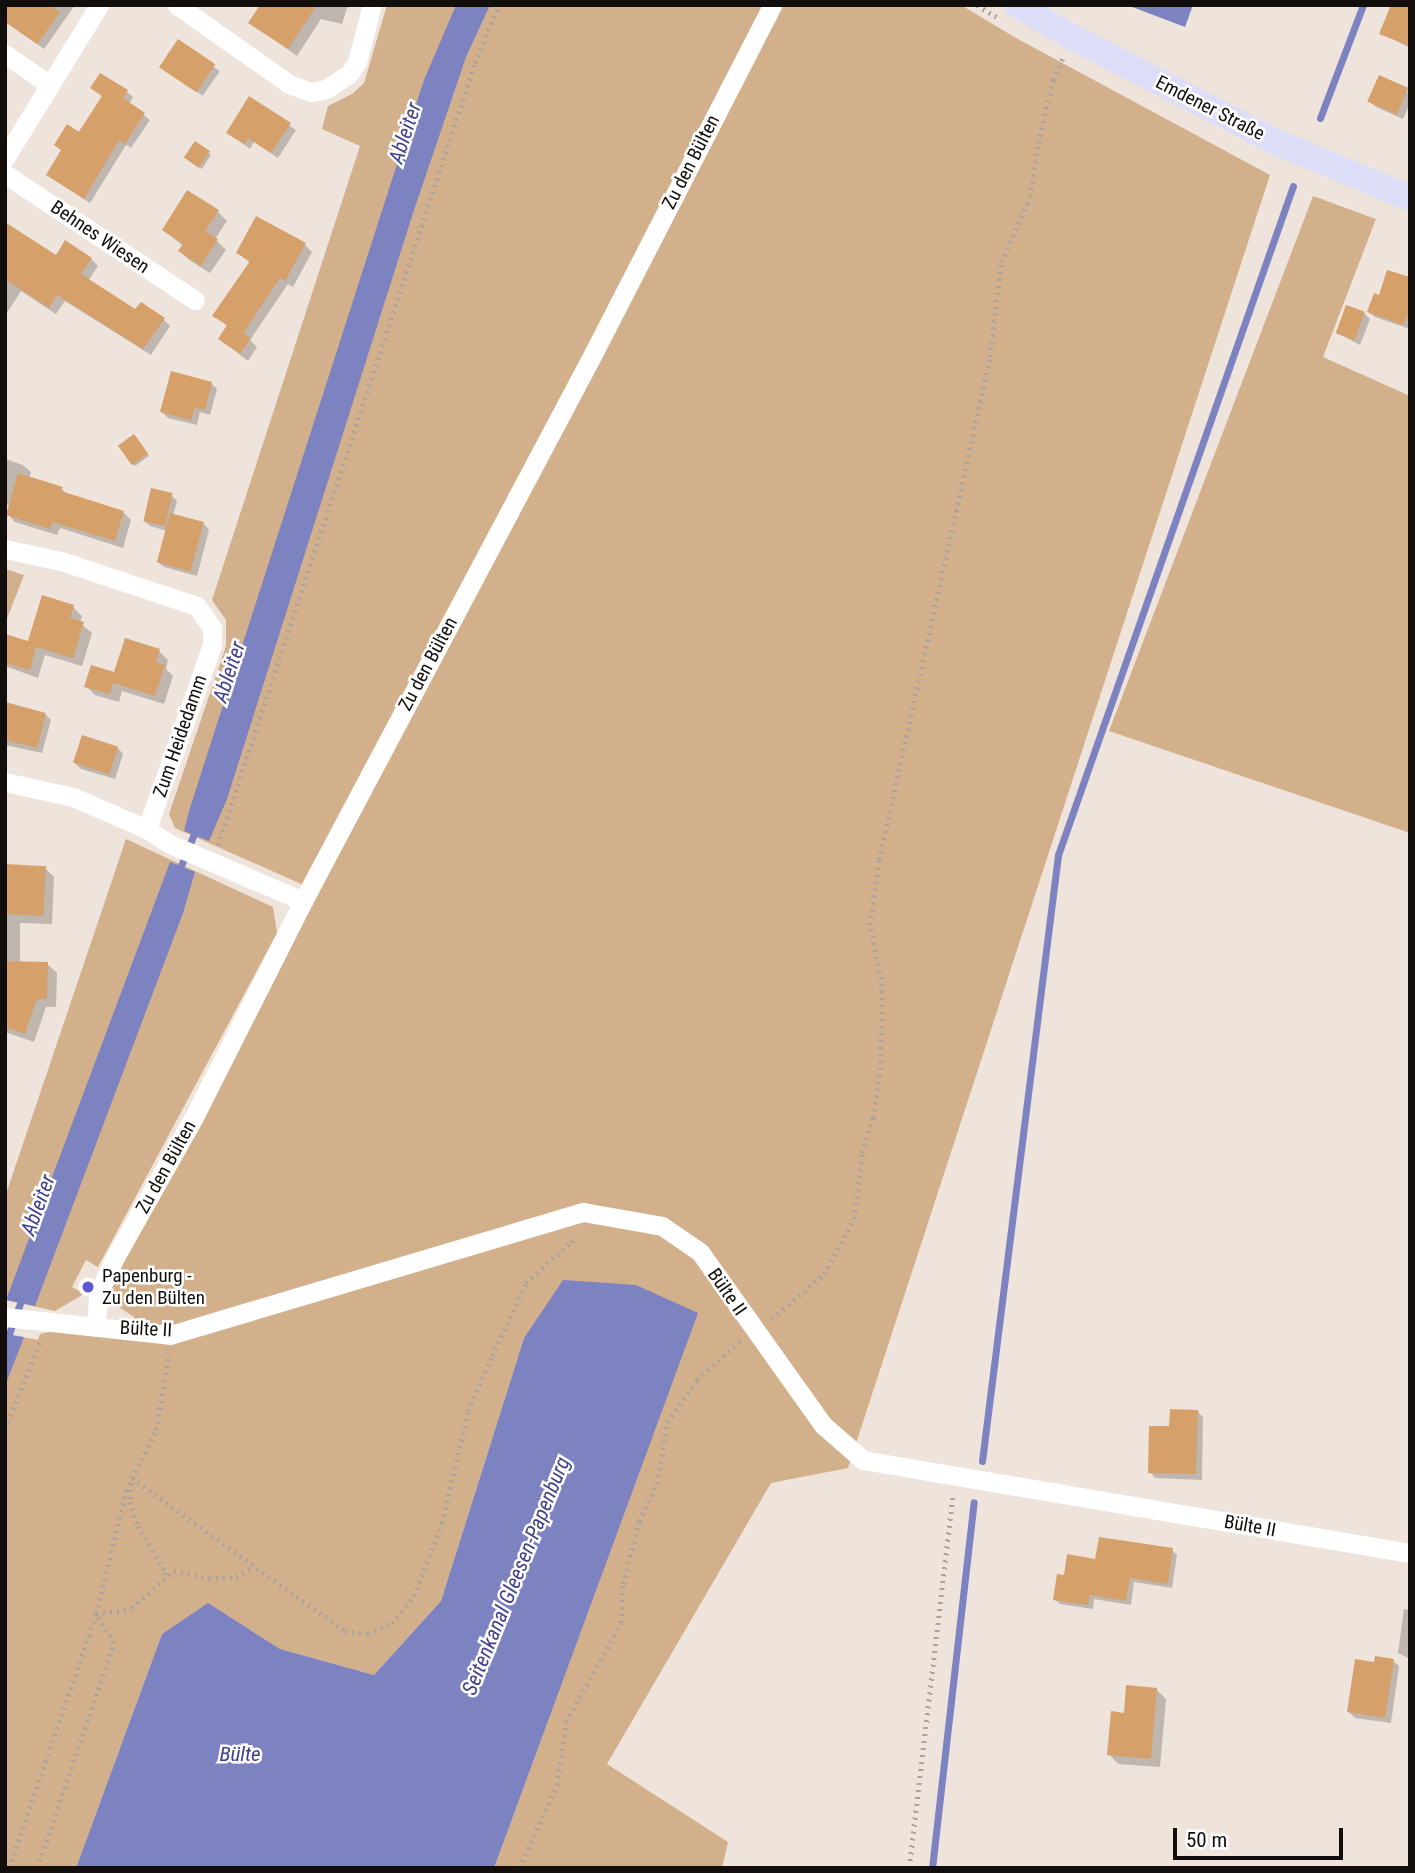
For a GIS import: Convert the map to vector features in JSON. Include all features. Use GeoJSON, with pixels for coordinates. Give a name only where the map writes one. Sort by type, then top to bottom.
{"type":"FeatureCollection","features":[{"type":"Feature","properties":{"kind":"street"},"geometry":{"type":"LineString","coordinates":[[5,158],[99,5]]}},
{"type":"Feature","properties":{"kind":"street"},"geometry":{"type":"LineString","coordinates":[[177,5],[289,84],[311,92],[326,89],[349,75],[357,62],[372,5]]}},
{"type":"Feature","properties":{"kind":"street","name":"Zu den Bülten"},"geometry":{"type":"LineString","coordinates":[[96,1326],[98,1294],[114,1259],[193,1119],[303,901],[594,352],[772,5]]}},
{"type":"Feature","properties":{"kind":"street","name":"Emdener Straße"},"geometry":{"type":"LineString","coordinates":[[1017,5],[1072,37],[1276,142],[1410,198]]}},
{"type":"Feature","properties":{"kind":"street"},"geometry":{"type":"LineString","coordinates":[[5,54],[50,85]]}},
{"type":"Feature","properties":{"kind":"street","name":"Behnes Wiesen"},"geometry":{"type":"LineString","coordinates":[[5,174],[195,300]]}},
{"type":"Feature","properties":{"kind":"street","name":"Zum Heidedamm"},"geometry":{"type":"LineString","coordinates":[[5,549],[61,561],[197,606],[212,628],[212,645],[147,829]]}},
{"type":"Feature","properties":{"kind":"street"},"geometry":{"type":"LineString","coordinates":[[5,782],[73,797],[303,901]]}},
{"type":"Feature","properties":{"kind":"street","name":"Bülte II"},"geometry":{"type":"LineString","coordinates":[[5,1317],[170,1335],[583,1212],[662,1226],[700,1252],[823,1425],[863,1460],[1410,1553]]}},
{"type":"Feature","properties":{"kind":"path"},"geometry":{"type":"LineString","coordinates":[[207,859],[222,840],[475,62],[499,5]]}},
{"type":"Feature","properties":{"kind":"path"},"geometry":{"type":"LineString","coordinates":[[519,1868],[557,1785],[566,1722],[621,1623],[623,1584],[639,1521],[657,1484],[667,1422],[697,1380],[754,1330],[780,1315],[824,1273],[854,1219],[862,1173],[862,1153],[873,1118],[880,1070],[882,986],[870,925],[879,860],[990,357],[1001,262],[1030,197],[1038,143],[1053,80],[1072,37]]}},
{"type":"Feature","properties":{"kind":"path"},"geometry":{"type":"LineString","coordinates":[[132,1478],[345,1631],[368,1634],[392,1623],[414,1597],[437,1535],[468,1411],[492,1356],[526,1283],[571,1242],[583,1212]]}},
{"type":"Feature","properties":{"kind":"path"},"geometry":{"type":"LineString","coordinates":[[5,1429],[35,1350],[51,1323]]}},
{"type":"Feature","properties":{"kind":"path"},"geometry":{"type":"LineString","coordinates":[[9,1868],[96,1614],[126,1491],[156,1430],[169,1369],[170,1335]]}},
{"type":"Feature","properties":{"kind":"path"},"geometry":{"type":"LineString","coordinates":[[909,1868],[952,1518],[953,1475]]}},
{"type":"Feature","properties":{"kind":"path"},"geometry":{"type":"LineString","coordinates":[[132,1478],[130,1502],[138,1526],[166,1573],[162,1583]]}},
{"type":"Feature","properties":{"kind":"path"},"geometry":{"type":"LineString","coordinates":[[96,1614],[132,1608],[174,1572],[209,1578],[236,1577],[254,1566]]}},
{"type":"Feature","properties":{"kind":"path"},"geometry":{"type":"LineString","coordinates":[[37,1868],[114,1643],[96,1614]]}},
{"type":"Feature","properties":{"kind":"shaded area"},"geometry":{"type":"Polygon","coordinates":[[[387,5],[961,5],[1016,38],[1270,175],[848,1468],[771,1483],[607,1764],[728,1842],[722,1868],[494,1868],[697,1313],[524,1338],[441,1601],[374,1675],[280,1649],[208,1604],[162,1634],[76,1868],[5,1868],[5,1334],[38,1340],[40,1334],[59,1330],[132,1337],[134,1317],[116,1305],[108,1281],[319,892],[175,828],[169,814],[226,646],[226,620],[212,600],[360,146],[322,129],[328,106],[352,94],[364,83],[387,5]]]}},
{"type":"Feature","properties":{"kind":"shaded area"},"geometry":{"type":"Polygon","coordinates":[[[1313,196],[1376,219],[1323,357],[1410,396],[1410,833],[1109,731],[1313,196]]]}},
{"type":"Feature","properties":{"kind":"shaded area"},"geometry":{"type":"Polygon","coordinates":[[[5,569],[24,575],[5,624],[5,569]]]}},
{"type":"Feature","properties":{"kind":"shaded area"},"geometry":{"type":"Polygon","coordinates":[[[126,839],[273,907],[277,933],[98,1267],[86,1260],[72,1287],[84,1294],[55,1311],[5,1300],[5,1197],[126,839]]]}},
{"type":"Feature","properties":{"kind":"water"},"geometry":{"type":"Polygon","coordinates":[[[456,5],[490,5],[466,57],[413,213],[227,799],[209,841],[184,831],[189,811],[424,80],[456,5]]]}},
{"type":"Feature","properties":{"kind":"water"},"geometry":{"type":"Polygon","coordinates":[[[1127,5],[1193,5],[1185,27],[1127,5]]]}},
{"type":"Feature","properties":{"kind":"water"},"geometry":{"type":"Polygon","coordinates":[[[170,862],[195,872],[183,913],[35,1306],[6,1300],[170,862]]]}},
{"type":"Feature","properties":{"kind":"water","name":"Bülte"},"geometry":{"type":"Polygon","coordinates":[[[563,1280],[636,1285],[698,1313],[494,1868],[76,1868],[162,1634],[208,1603],[280,1649],[374,1675],[441,1601],[524,1338],[563,1280]]]}},
{"type":"Feature","properties":{"kind":"water"},"geometry":{"type":"Polygon","coordinates":[[[5,1334],[24,1337],[5,1386],[5,1334]]]}},
{"type":"Feature","properties":{"kind":"building"},"geometry":{"type":"Polygon","coordinates":[[[5,5],[50,5],[60,12],[37,44],[5,22],[5,5]]]}},
{"type":"Feature","properties":{"kind":"building"},"geometry":{"type":"Polygon","coordinates":[[[260,5],[317,5],[288,49],[248,23],[260,5]]]}},
{"type":"Feature","properties":{"kind":"building"},"geometry":{"type":"Polygon","coordinates":[[[1391,5],[1410,5],[1410,46],[1379,34],[1391,5]]]}},
{"type":"Feature","properties":{"kind":"building"},"geometry":{"type":"Polygon","coordinates":[[[178,39],[215,64],[196,92],[159,67],[178,39]]]}},
{"type":"Feature","properties":{"kind":"building"},"geometry":{"type":"Polygon","coordinates":[[[100,73],[128,90],[123,98],[145,113],[125,144],[119,140],[84,199],[46,175],[61,150],[54,145],[67,124],[79,132],[102,96],[90,88],[100,73]]]}},
{"type":"Feature","properties":{"kind":"building"},"geometry":{"type":"Polygon","coordinates":[[[1379,75],[1408,88],[1396,115],[1367,101],[1379,75]]]}},
{"type":"Feature","properties":{"kind":"building"},"geometry":{"type":"Polygon","coordinates":[[[249,96],[291,123],[271,153],[248,138],[244,144],[226,133],[249,96]]]}},
{"type":"Feature","properties":{"kind":"building"},"geometry":{"type":"Polygon","coordinates":[[[195,141],[210,151],[199,168],[184,158],[195,141]]]}},
{"type":"Feature","properties":{"kind":"building"},"geometry":{"type":"Polygon","coordinates":[[[187,190],[219,210],[205,231],[218,239],[201,266],[178,251],[183,244],[162,230],[187,190]]]}},
{"type":"Feature","properties":{"kind":"building"},"geometry":{"type":"Polygon","coordinates":[[[256,216],[306,243],[285,281],[280,278],[243,333],[251,338],[240,354],[218,339],[227,325],[212,316],[250,261],[236,253],[256,216]]]}},
{"type":"Feature","properties":{"kind":"building"},"geometry":{"type":"Polygon","coordinates":[[[5,222],[56,255],[65,240],[92,258],[81,274],[135,309],[141,302],[165,318],[143,349],[57,295],[49,308],[5,279],[5,222]]]}},
{"type":"Feature","properties":{"kind":"building"},"geometry":{"type":"Polygon","coordinates":[[[1387,270],[1410,277],[1410,307],[1404,325],[1367,312],[1374,293],[1379,295],[1387,270]]]}},
{"type":"Feature","properties":{"kind":"building"},"geometry":{"type":"Polygon","coordinates":[[[1346,305],[1365,312],[1355,340],[1336,333],[1346,305]]]}},
{"type":"Feature","properties":{"kind":"building"},"geometry":{"type":"Polygon","coordinates":[[[171,371],[212,382],[205,410],[195,408],[191,420],[160,412],[171,371]]]}},
{"type":"Feature","properties":{"kind":"building"},"geometry":{"type":"Polygon","coordinates":[[[134,434],[148,453],[132,465],[118,446],[134,434]]]}},
{"type":"Feature","properties":{"kind":"building"},"geometry":{"type":"Polygon","coordinates":[[[18,473],[63,487],[61,491],[124,511],[115,541],[52,522],[50,529],[6,515],[18,473]]]}},
{"type":"Feature","properties":{"kind":"building"},"geometry":{"type":"Polygon","coordinates":[[[151,488],[172,493],[165,526],[143,521],[151,488]]]}},
{"type":"Feature","properties":{"kind":"building"},"geometry":{"type":"Polygon","coordinates":[[[170,513],[204,522],[191,571],[157,562],[170,513]]]}},
{"type":"Feature","properties":{"kind":"building"},"geometry":{"type":"Polygon","coordinates":[[[42,595],[74,605],[70,618],[84,622],[73,658],[36,647],[30,670],[5,663],[5,634],[28,641],[42,595]]]}},
{"type":"Feature","properties":{"kind":"building"},"geometry":{"type":"Polygon","coordinates":[[[125,638],[160,649],[156,662],[165,665],[155,696],[113,683],[110,694],[84,687],[91,665],[114,672],[125,638]]]}},
{"type":"Feature","properties":{"kind":"building"},"geometry":{"type":"Polygon","coordinates":[[[5,702],[46,713],[37,748],[5,740],[5,702]]]}},
{"type":"Feature","properties":{"kind":"building"},"geometry":{"type":"Polygon","coordinates":[[[82,735],[118,747],[109,774],[73,763],[82,735]]]}},
{"type":"Feature","properties":{"kind":"building"},"geometry":{"type":"Polygon","coordinates":[[[5,864],[46,866],[43,916],[5,914],[5,864]]]}},
{"type":"Feature","properties":{"kind":"building"},"geometry":{"type":"Polygon","coordinates":[[[5,961],[48,962],[47,999],[37,999],[25,1034],[5,1027],[5,961]]]}},
{"type":"Feature","properties":{"kind":"building"},"geometry":{"type":"Polygon","coordinates":[[[1170,1409],[1198,1410],[1196,1474],[1148,1473],[1149,1426],[1169,1426],[1170,1409]]]}},
{"type":"Feature","properties":{"kind":"building"},"geometry":{"type":"Polygon","coordinates":[[[1099,1537],[1173,1548],[1168,1584],[1130,1578],[1126,1601],[1090,1595],[1088,1605],[1053,1600],[1057,1574],[1064,1575],[1067,1554],[1095,1559],[1099,1537]]]}},
{"type":"Feature","properties":{"kind":"building"},"geometry":{"type":"Polygon","coordinates":[[[1375,1656],[1394,1659],[1385,1718],[1347,1712],[1355,1659],[1374,1662],[1375,1656]]]}},
{"type":"Feature","properties":{"kind":"building"},"geometry":{"type":"Polygon","coordinates":[[[1126,1685],[1157,1688],[1151,1759],[1107,1755],[1111,1711],[1124,1713],[1126,1685]]]}},
{"type":"Feature","properties":{"kind":"waterway"},"geometry":{"type":"LineString","coordinates":[[1320,118],[1363,5]]}},
{"type":"Feature","properties":{"kind":"waterway"},"geometry":{"type":"LineString","coordinates":[[982,1461],[1058,855],[1293,186]]}},
{"type":"Feature","properties":{"kind":"waterway","name":"Ableiter"},"geometry":{"type":"LineString","coordinates":[[178,873],[196,829]]}},
{"type":"Feature","properties":{"kind":"waterway","name":"Ableiter"},"geometry":{"type":"LineString","coordinates":[[5,1345],[23,1295]]}},
{"type":"Feature","properties":{"kind":"waterway"},"geometry":{"type":"LineString","coordinates":[[932,1868],[974,1502]]}},
{"type":"Feature","properties":{"kind":"place","name":"Papenburg - Zu den Bülten"},"geometry":{"type":"Point","coordinates":[88,1287]}},
{"type":"Feature","properties":{"kind":"water label","name":"Seitenkanal Gleesen-Papenburg"},"geometry":{"type":"Point","coordinates":[516,1576]}}]}
